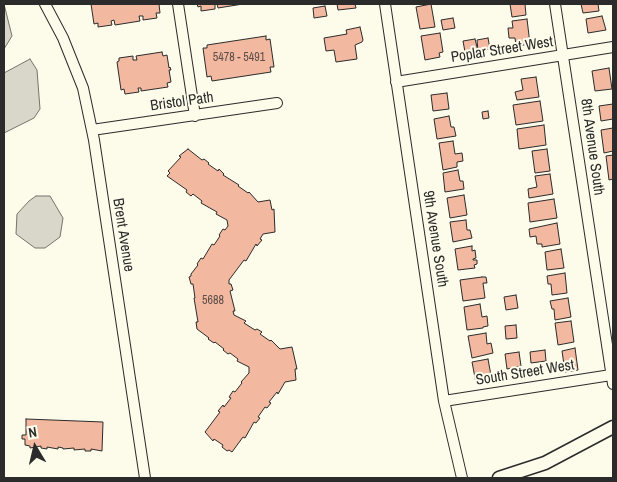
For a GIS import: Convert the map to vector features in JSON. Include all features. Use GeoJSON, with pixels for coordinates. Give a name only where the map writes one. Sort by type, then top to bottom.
{"type":"FeatureCollection","features":[{"type":"Feature","properties":{"kind":"street","name":"Brent Avenue"},"geometry":{"type":"LineString","coordinates":[[45,4],[63,38],[83,88],[92,130],[145,478]]}},
{"type":"Feature","properties":{"kind":"street"},"geometry":{"type":"LineString","coordinates":[[178,4],[196,116]]}},
{"type":"Feature","properties":{"kind":"street","name":"9th Avenue South"},"geometry":{"type":"LineString","coordinates":[[385,4],[444,401],[462,478]]}},
{"type":"Feature","properties":{"kind":"street","name":"8th Avenue South"},"geometry":{"type":"LineString","coordinates":[[555,4],[612,379]]}},
{"type":"Feature","properties":{"kind":"street","name":"Poplar Street West"},"geometry":{"type":"LineString","coordinates":[[396,82],[613,47]]}},
{"type":"Feature","properties":{"kind":"street","name":"Bristol Path"},"geometry":{"type":"LineString","coordinates":[[92,130],[277,103]]}},
{"type":"Feature","properties":{"kind":"street","name":"South Street West"},"geometry":{"type":"LineString","coordinates":[[444,401],[612,379]]}},
{"type":"Feature","properties":{"kind":"street"},"geometry":{"type":"LineString","coordinates":[[499,478],[545,463],[613,427]]}},
{"type":"Feature","properties":{"kind":"shaded area"},"geometry":{"type":"Polygon","coordinates":[[[4,4],[12,36],[4,49],[4,4]]]}},
{"type":"Feature","properties":{"kind":"shaded area"},"geometry":{"type":"Polygon","coordinates":[[[30,59],[37,70],[40,109],[34,118],[4,133],[4,73],[30,59]]]}},
{"type":"Feature","properties":{"kind":"shaded area"},"geometry":{"type":"Polygon","coordinates":[[[36,196],[50,196],[63,218],[60,237],[45,248],[35,248],[16,234],[17,214],[36,196]]]}},
{"type":"Feature","properties":{"kind":"building"},"geometry":{"type":"Polygon","coordinates":[[[91,4],[159,4],[160,13],[156,13],[157,18],[143,20],[143,16],[139,16],[140,21],[115,25],[114,20],[111,21],[112,25],[98,27],[98,23],[94,24],[91,4]]]}},
{"type":"Feature","properties":{"kind":"building"},"geometry":{"type":"Polygon","coordinates":[[[197,4],[215,4],[215,9],[201,11],[201,6],[198,7],[197,4]]]}},
{"type":"Feature","properties":{"kind":"building"},"geometry":{"type":"Polygon","coordinates":[[[217,4],[243,4],[218,8],[217,4]]]}},
{"type":"Feature","properties":{"kind":"building"},"geometry":{"type":"Polygon","coordinates":[[[337,4],[355,4],[356,8],[338,10],[337,4]]]}},
{"type":"Feature","properties":{"kind":"building"},"geometry":{"type":"Polygon","coordinates":[[[431,4],[435,27],[420,29],[416,7],[431,4]]]}},
{"type":"Feature","properties":{"kind":"building"},"geometry":{"type":"Polygon","coordinates":[[[510,4],[525,4],[526,15],[512,17],[510,4]]]}},
{"type":"Feature","properties":{"kind":"building"},"geometry":{"type":"Polygon","coordinates":[[[581,4],[598,4],[599,11],[583,13],[581,4]]]}},
{"type":"Feature","properties":{"kind":"building"},"geometry":{"type":"Polygon","coordinates":[[[325,6],[327,16],[314,18],[313,8],[325,6]]]}},
{"type":"Feature","properties":{"kind":"building"},"geometry":{"type":"Polygon","coordinates":[[[602,16],[606,30],[588,33],[586,19],[602,16]]]}},
{"type":"Feature","properties":{"kind":"building"},"geometry":{"type":"Polygon","coordinates":[[[453,18],[455,28],[443,30],[441,20],[453,18]]]}},
{"type":"Feature","properties":{"kind":"building"},"geometry":{"type":"Polygon","coordinates":[[[527,19],[530,44],[516,46],[515,38],[509,38],[508,28],[513,28],[512,21],[527,19]]]}},
{"type":"Feature","properties":{"kind":"building"},"geometry":{"type":"Polygon","coordinates":[[[360,27],[363,40],[355,45],[357,59],[336,62],[334,50],[326,51],[324,38],[347,34],[346,30],[360,27]]]}},
{"type":"Feature","properties":{"kind":"building"},"geometry":{"type":"Polygon","coordinates":[[[440,33],[443,52],[439,53],[440,57],[425,60],[421,36],[440,33]]]}},
{"type":"Feature","properties":{"kind":"building"},"geometry":{"type":"Polygon","coordinates":[[[266,36],[266,40],[270,39],[274,67],[270,67],[271,72],[212,81],[211,76],[207,77],[203,48],[207,48],[207,45],[266,36]]]}},
{"type":"Feature","properties":{"kind":"building"},"geometry":{"type":"Polygon","coordinates":[[[488,38],[490,49],[478,51],[477,40],[488,38]]]}},
{"type":"Feature","properties":{"kind":"building"},"geometry":{"type":"Polygon","coordinates":[[[475,39],[478,51],[465,52],[463,41],[475,39]]]}},
{"type":"Feature","properties":{"kind":"building"},"geometry":{"type":"Polygon","coordinates":[[[162,52],[163,56],[167,55],[171,70],[169,70],[171,82],[167,83],[168,87],[141,91],[141,88],[138,88],[139,92],[125,94],[124,89],[121,90],[117,62],[119,58],[133,56],[133,60],[137,60],[136,56],[162,52]]]}},
{"type":"Feature","properties":{"kind":"building"},"geometry":{"type":"Polygon","coordinates":[[[609,68],[612,89],[595,91],[592,71],[609,68]]]}},
{"type":"Feature","properties":{"kind":"building"},"geometry":{"type":"Polygon","coordinates":[[[536,77],[539,97],[517,100],[515,92],[523,90],[521,79],[536,77]]]}},
{"type":"Feature","properties":{"kind":"building"},"geometry":{"type":"Polygon","coordinates":[[[447,93],[449,109],[433,111],[431,95],[447,93]]]}},
{"type":"Feature","properties":{"kind":"building"},"geometry":{"type":"Polygon","coordinates":[[[540,101],[543,121],[516,125],[513,105],[540,101]]]}},
{"type":"Feature","properties":{"kind":"building"},"geometry":{"type":"Polygon","coordinates":[[[613,104],[613,119],[601,121],[599,106],[613,104]]]}},
{"type":"Feature","properties":{"kind":"building"},"geometry":{"type":"Polygon","coordinates":[[[488,111],[489,118],[483,119],[482,112],[488,111]]]}},
{"type":"Feature","properties":{"kind":"building"},"geometry":{"type":"Polygon","coordinates":[[[449,116],[451,127],[454,127],[456,136],[437,139],[434,119],[449,116]]]}},
{"type":"Feature","properties":{"kind":"building"},"geometry":{"type":"Polygon","coordinates":[[[544,125],[546,145],[519,149],[517,129],[544,125]]]}},
{"type":"Feature","properties":{"kind":"building"},"geometry":{"type":"Polygon","coordinates":[[[613,128],[613,151],[604,153],[601,130],[613,128]]]}},
{"type":"Feature","properties":{"kind":"building"},"geometry":{"type":"Polygon","coordinates":[[[453,141],[455,154],[462,153],[463,161],[457,162],[457,167],[443,170],[439,143],[453,141]]]}},
{"type":"Feature","properties":{"kind":"building"},"geometry":{"type":"Polygon","coordinates":[[[188,149],[218,171],[219,169],[223,175],[249,192],[258,202],[270,200],[272,210],[274,209],[275,232],[263,234],[260,239],[262,240],[257,246],[256,244],[246,261],[244,260],[229,280],[229,284],[231,284],[233,290],[230,291],[235,311],[233,311],[234,315],[246,321],[244,323],[255,330],[257,329],[262,332],[260,334],[271,340],[280,349],[292,347],[297,369],[295,369],[296,380],[285,382],[278,394],[277,392],[269,402],[271,403],[267,408],[265,407],[258,417],[260,418],[256,423],[254,422],[245,438],[243,437],[232,452],[227,451],[222,447],[223,445],[214,439],[213,441],[205,432],[220,412],[218,411],[223,405],[224,407],[231,398],[229,397],[233,391],[235,392],[249,373],[249,367],[237,361],[238,359],[230,353],[228,354],[197,329],[196,322],[198,322],[193,284],[191,284],[189,277],[201,258],[203,259],[212,244],[214,245],[223,229],[225,230],[228,226],[227,220],[201,203],[202,201],[193,194],[191,196],[186,192],[187,190],[167,176],[170,173],[168,171],[181,157],[179,156],[188,149]]]}},
{"type":"Feature","properties":{"kind":"building"},"geometry":{"type":"Polygon","coordinates":[[[547,149],[550,171],[535,173],[532,151],[547,149]]]}},
{"type":"Feature","properties":{"kind":"building"},"geometry":{"type":"Polygon","coordinates":[[[613,155],[613,179],[609,180],[606,156],[613,155]]]}},
{"type":"Feature","properties":{"kind":"building"},"geometry":{"type":"Polygon","coordinates":[[[458,170],[464,189],[445,192],[443,173],[458,170]]]}},
{"type":"Feature","properties":{"kind":"building"},"geometry":{"type":"Polygon","coordinates":[[[550,174],[553,194],[529,198],[528,189],[537,187],[535,176],[550,174]]]}},
{"type":"Feature","properties":{"kind":"building"},"geometry":{"type":"Polygon","coordinates":[[[464,195],[467,215],[450,218],[447,198],[464,195]]]}},
{"type":"Feature","properties":{"kind":"building"},"geometry":{"type":"Polygon","coordinates":[[[554,199],[557,218],[530,222],[528,203],[554,199]]]}},
{"type":"Feature","properties":{"kind":"building"},"geometry":{"type":"Polygon","coordinates":[[[466,220],[467,230],[470,230],[472,238],[453,242],[450,222],[466,220]]]}},
{"type":"Feature","properties":{"kind":"building"},"geometry":{"type":"Polygon","coordinates":[[[557,223],[560,244],[542,247],[542,244],[537,244],[536,236],[530,237],[529,229],[557,223]]]}},
{"type":"Feature","properties":{"kind":"building"},"geometry":{"type":"Polygon","coordinates":[[[472,246],[472,251],[475,250],[476,258],[473,260],[477,260],[477,264],[474,265],[475,268],[458,270],[455,249],[472,246]]]}},
{"type":"Feature","properties":{"kind":"building"},"geometry":{"type":"Polygon","coordinates":[[[561,249],[564,268],[547,270],[545,252],[561,249]]]}},
{"type":"Feature","properties":{"kind":"building"},"geometry":{"type":"Polygon","coordinates":[[[565,273],[567,293],[552,295],[551,284],[548,284],[547,276],[565,273]]]}},
{"type":"Feature","properties":{"kind":"building"},"geometry":{"type":"Polygon","coordinates":[[[486,277],[487,283],[483,283],[485,298],[463,301],[460,280],[486,277]]]}},
{"type":"Feature","properties":{"kind":"building"},"geometry":{"type":"Polygon","coordinates":[[[516,295],[518,308],[506,310],[504,297],[516,295]]]}},
{"type":"Feature","properties":{"kind":"building"},"geometry":{"type":"Polygon","coordinates":[[[568,298],[571,317],[555,320],[554,309],[552,309],[550,301],[568,298]]]}},
{"type":"Feature","properties":{"kind":"building"},"geometry":{"type":"Polygon","coordinates":[[[480,304],[482,317],[487,316],[488,326],[467,330],[464,307],[480,304]]]}},
{"type":"Feature","properties":{"kind":"building"},"geometry":{"type":"Polygon","coordinates":[[[571,321],[574,342],[558,345],[555,323],[571,321]]]}},
{"type":"Feature","properties":{"kind":"building"},"geometry":{"type":"Polygon","coordinates":[[[516,325],[517,338],[506,339],[505,326],[516,325]]]}},
{"type":"Feature","properties":{"kind":"building"},"geometry":{"type":"Polygon","coordinates":[[[486,333],[487,344],[491,343],[493,353],[472,358],[468,336],[486,333]]]}},
{"type":"Feature","properties":{"kind":"building"},"geometry":{"type":"Polygon","coordinates":[[[575,348],[578,370],[565,372],[562,351],[575,348]]]}},
{"type":"Feature","properties":{"kind":"building"},"geometry":{"type":"Polygon","coordinates":[[[545,350],[546,361],[531,363],[530,352],[545,350]]]}},
{"type":"Feature","properties":{"kind":"building"},"geometry":{"type":"Polygon","coordinates":[[[519,352],[521,366],[507,369],[505,354],[519,352]]]}},
{"type":"Feature","properties":{"kind":"building"},"geometry":{"type":"Polygon","coordinates":[[[488,359],[492,381],[476,383],[472,362],[488,359]]]}},
{"type":"Feature","properties":{"kind":"building"},"geometry":{"type":"Polygon","coordinates":[[[26,419],[103,422],[102,451],[91,449],[91,451],[85,451],[85,449],[74,450],[74,448],[63,449],[58,447],[58,449],[47,447],[47,449],[41,448],[41,446],[30,448],[30,446],[25,445],[25,439],[22,439],[22,435],[26,435],[26,419]]]}}]}
